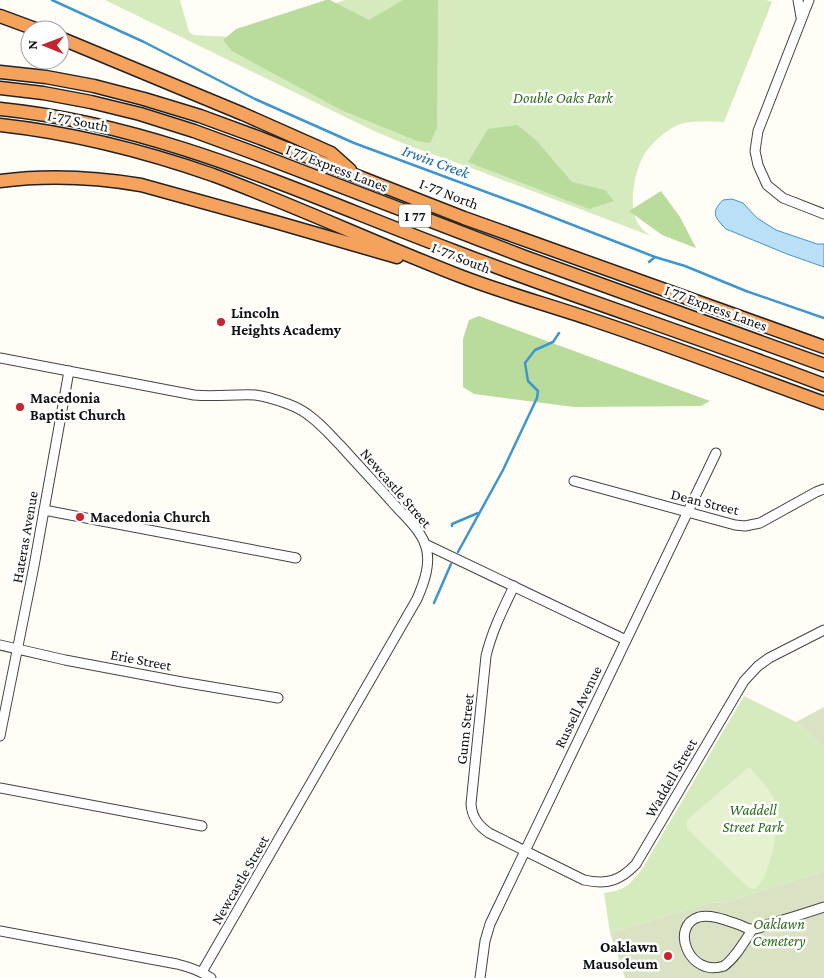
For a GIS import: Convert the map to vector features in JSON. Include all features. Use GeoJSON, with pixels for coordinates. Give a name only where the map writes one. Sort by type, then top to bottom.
{"type":"FeatureCollection","features":[{"type":"Feature","properties":{"kind":"highway"},"geometry":{"type":"LineString","coordinates":[[0,16],[20,23]]}},
{"type":"Feature","properties":{"kind":"highway"},"geometry":{"type":"LineString","coordinates":[[70,42],[331,153],[357,177]]}},
{"type":"Feature","properties":{"kind":"highway","name":"I-77 North"},"geometry":{"type":"LineString","coordinates":[[0,72],[70,81],[144,98],[185,111],[530,242],[824,348]]}},
{"type":"Feature","properties":{"kind":"highway","name":"I 77 Express Lanes"},"geometry":{"type":"LineString","coordinates":[[0,88],[44,93],[91,102],[140,114],[194,131],[525,258],[824,365]]}},
{"type":"Feature","properties":{"kind":"highway","name":"I 77"},"geometry":{"type":"LineString","coordinates":[[0,109],[94,124],[188,150],[518,276],[824,385]]}},
{"type":"Feature","properties":{"kind":"highway","name":"I-77 South"},"geometry":{"type":"LineString","coordinates":[[0,126],[83,138],[130,149],[183,165],[242,186],[462,277],[592,319],[824,403]]}},
{"type":"Feature","properties":{"kind":"highway"},"geometry":{"type":"LineString","coordinates":[[0,181],[29,178],[74,178],[140,184],[462,277]]}},
{"type":"Feature","properties":{"kind":"street"},"geometry":{"type":"LineString","coordinates":[[798,0],[801,18]]}},
{"type":"Feature","properties":{"kind":"street"},"geometry":{"type":"LineString","coordinates":[[809,0],[758,131],[755,151],[758,165],[767,184],[783,198],[824,214]]}},
{"type":"Feature","properties":{"kind":"street","name":"Newcastle Street"},"geometry":{"type":"LineString","coordinates":[[0,358],[203,396],[257,395],[272,398],[298,408],[320,424],[369,476],[413,526],[425,544],[427,569],[423,586],[417,599],[202,972]]}},
{"type":"Feature","properties":{"kind":"street","name":"Hateras Avenue"},"geometry":{"type":"LineString","coordinates":[[0,736],[44,510],[68,371]]}},
{"type":"Feature","properties":{"kind":"street","name":"Russell Avenue"},"geometry":{"type":"LineString","coordinates":[[480,978],[485,941],[490,924],[716,453]]}},
{"type":"Feature","properties":{"kind":"street","name":"Dean Street"},"geometry":{"type":"LineString","coordinates":[[574,481],[735,525],[760,523],[824,489]]}},
{"type":"Feature","properties":{"kind":"street"},"geometry":{"type":"LineString","coordinates":[[44,510],[296,558]]}},
{"type":"Feature","properties":{"kind":"street"},"geometry":{"type":"LineString","coordinates":[[425,544],[626,640]]}},
{"type":"Feature","properties":{"kind":"street","name":"Gunn Street"},"geometry":{"type":"LineString","coordinates":[[514,586],[494,627],[486,656],[471,804],[473,814],[481,828],[489,834],[525,851]]}},
{"type":"Feature","properties":{"kind":"street","name":"Waddell Street"},"geometry":{"type":"LineString","coordinates":[[525,851],[584,880],[595,882],[612,881],[628,872],[636,864],[744,681],[769,658],[824,630]]}},
{"type":"Feature","properties":{"kind":"street","name":"Erie Street"},"geometry":{"type":"LineString","coordinates":[[0,645],[65,660],[278,698]]}},
{"type":"Feature","properties":{"kind":"street"},"geometry":{"type":"LineString","coordinates":[[0,788],[202,826]]}},
{"type":"Feature","properties":{"kind":"street"},"geometry":{"type":"LineString","coordinates":[[752,930],[721,918],[698,917],[691,922],[685,931],[684,942],[686,951],[695,968],[701,973],[711,972],[722,968],[732,960],[752,930],[824,907]]}},
{"type":"Feature","properties":{"kind":"street"},"geometry":{"type":"LineString","coordinates":[[0,931],[187,966],[211,978]]}},
{"type":"Feature","properties":{"kind":"green space","name":"Double Oaks Park"},"geometry":{"type":"Polygon","coordinates":[[[105,0],[180,0],[189,32],[194,35],[234,37],[345,0],[766,0],[772,2],[724,122],[694,122],[678,125],[658,138],[644,155],[634,183],[633,203],[637,222],[651,236],[374,131],[105,0]]]}},
{"type":"Feature","properties":{"kind":"green space"},"geometry":{"type":"Polygon","coordinates":[[[330,0],[369,20],[403,0],[438,0],[437,128],[430,143],[417,141],[341,110],[232,51],[223,40],[236,29],[330,0]]]}},
{"type":"Feature","properties":{"kind":"green space"},"geometry":{"type":"Polygon","coordinates":[[[517,125],[535,139],[572,182],[605,190],[614,201],[589,209],[468,162],[488,129],[517,125]]]}},
{"type":"Feature","properties":{"kind":"green space"},"geometry":{"type":"Polygon","coordinates":[[[661,191],[680,217],[696,248],[662,235],[629,211],[661,191]]]}},
{"type":"Feature","properties":{"kind":"green space"},"geometry":{"type":"Polygon","coordinates":[[[479,316],[710,401],[701,406],[574,407],[474,394],[463,387],[463,339],[469,320],[479,316]]]}},
{"type":"Feature","properties":{"kind":"green space","name":"Waddell Street Park"},"geometry":{"type":"Polygon","coordinates":[[[744,696],[796,722],[824,748],[824,871],[726,902],[709,903],[610,933],[604,893],[622,889],[634,880],[642,869],[744,696]]]}},
{"type":"Feature","properties":{"kind":"green space"},"geometry":{"type":"Polygon","coordinates":[[[824,707],[824,748],[796,722],[824,707]]]}},
{"type":"Feature","properties":{"kind":"green space"},"geometry":{"type":"Polygon","coordinates":[[[749,767],[772,794],[777,812],[776,831],[769,863],[763,879],[756,889],[749,888],[687,829],[687,820],[749,767]]]}},
{"type":"Feature","properties":{"kind":"green space","name":"Oaklawn Cemetery"},"geometry":{"type":"Polygon","coordinates":[[[824,871],[824,978],[625,978],[610,933],[709,903],[726,902],[824,871]]]}},
{"type":"Feature","properties":{"kind":"water"},"geometry":{"type":"Polygon","coordinates":[[[732,199],[743,203],[757,218],[776,230],[817,244],[824,244],[824,267],[726,229],[717,218],[716,211],[723,200],[732,199]]]}},
{"type":"Feature","properties":{"kind":"waterway","name":"Irwin Creek"},"geometry":{"type":"LineString","coordinates":[[52,0],[144,42],[255,99],[354,143],[655,257],[685,266],[746,291],[824,318]]}},
{"type":"Feature","properties":{"kind":"waterway","name":"Irwin Creek"},"geometry":{"type":"LineString","coordinates":[[649,262],[655,257]]}},
{"type":"Feature","properties":{"kind":"waterway"},"geometry":{"type":"LineString","coordinates":[[458,552],[503,470],[537,398],[538,391],[528,381],[525,363],[535,350],[553,342],[559,333]]}},
{"type":"Feature","properties":{"kind":"waterway"},"geometry":{"type":"LineString","coordinates":[[452,526],[452,524],[478,513]]}},
{"type":"Feature","properties":{"kind":"waterway"},"geometry":{"type":"LineString","coordinates":[[434,603],[451,564]]}},
{"type":"Feature","properties":{"kind":"place","name":"Lincoln Heights Academy"},"geometry":{"type":"Point","coordinates":[221,322]}},
{"type":"Feature","properties":{"kind":"place","name":"Macedonia Baptist Church"},"geometry":{"type":"Point","coordinates":[20,407]}},
{"type":"Feature","properties":{"kind":"place","name":"Macedonia Church"},"geometry":{"type":"Point","coordinates":[80,517]}},
{"type":"Feature","properties":{"kind":"place","name":"Oaklawn Mausoleum"},"geometry":{"type":"Point","coordinates":[668,956]}}]}
